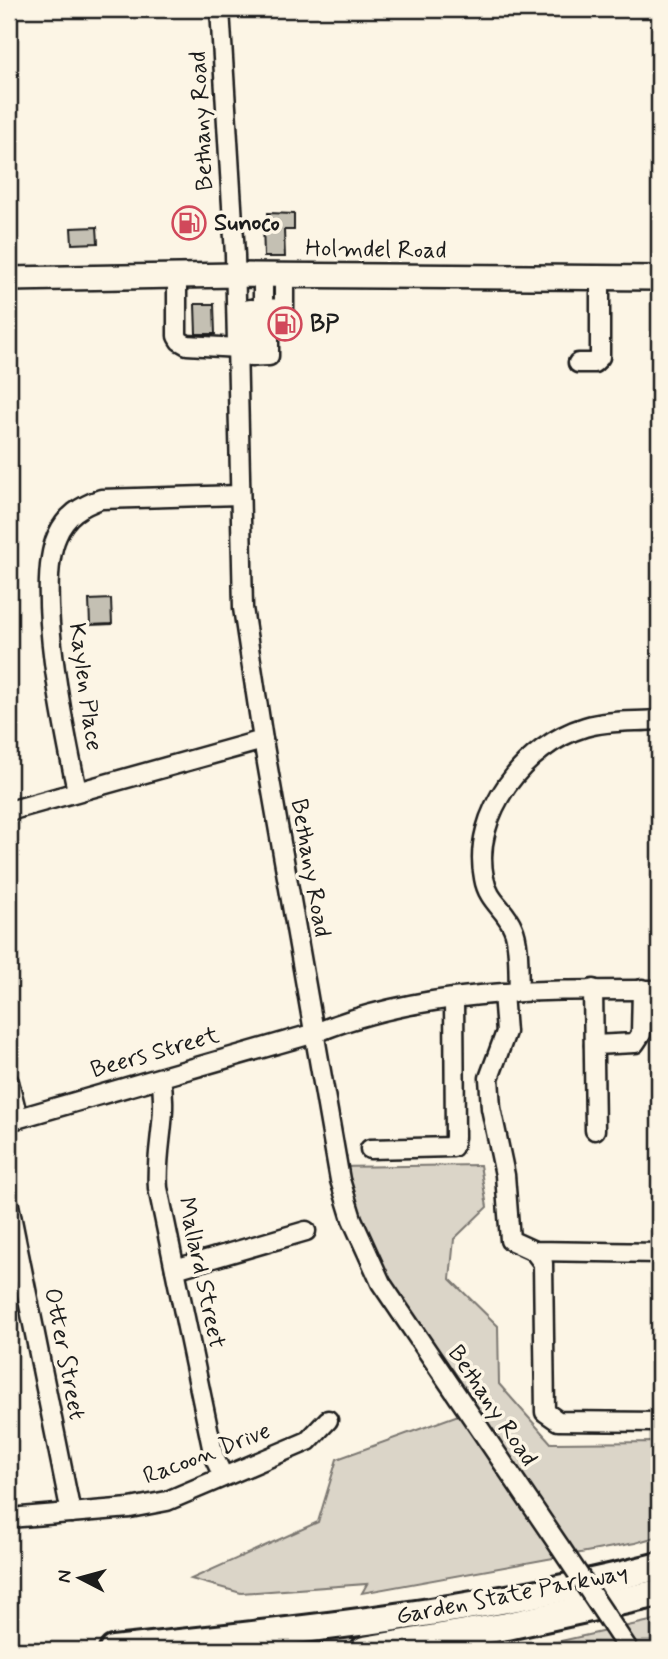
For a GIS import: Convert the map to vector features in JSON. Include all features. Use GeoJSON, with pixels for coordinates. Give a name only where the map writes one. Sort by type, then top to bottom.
{"type":"FeatureCollection","features":[{"type":"Feature","properties":{"kind":"highway","name":"Garden State Parkway"},"geometry":{"type":"LineString","coordinates":[[113,1650],[411,1616],[659,1566]]}},
{"type":"Feature","properties":{"kind":"highway","name":"Garden State Parkway"},"geometry":{"type":"LineString","coordinates":[[364,1650],[507,1626],[659,1593]]}},
{"type":"Feature","properties":{"kind":"main road","name":"Holmdel Road"},"geometry":{"type":"LineString","coordinates":[[9,279],[236,275],[659,278]]}},
{"type":"Feature","properties":{"kind":"street","name":"Bethany Road"},"geometry":{"type":"LineString","coordinates":[[220,9],[236,275],[255,309],[243,354],[240,495],[243,608],[263,740],[340,1180],[369,1260],[394,1305],[629,1649]]}},
{"type":"Feature","properties":{"kind":"street"},"geometry":{"type":"LineString","coordinates":[[177,277],[177,335],[180,341],[187,345],[269,356],[255,309],[274,275]]}},
{"type":"Feature","properties":{"kind":"street"},"geometry":{"type":"LineString","coordinates":[[578,362],[594,363],[600,357],[600,278]]}},
{"type":"Feature","properties":{"kind":"street","name":"Kaylen Place"},"geometry":{"type":"LineString","coordinates":[[77,791],[50,620],[50,567],[57,536],[71,515],[86,504],[101,499],[240,495]]}},
{"type":"Feature","properties":{"kind":"street"},"geometry":{"type":"LineString","coordinates":[[659,720],[594,724],[565,735],[519,769],[497,802],[485,835],[483,874],[489,897],[509,921],[516,935],[506,1032],[489,1078],[491,1108],[505,1175],[510,1240],[534,1251],[659,1253]]}},
{"type":"Feature","properties":{"kind":"street"},"geometry":{"type":"LineString","coordinates":[[9,811],[263,740]]}},
{"type":"Feature","properties":{"kind":"street"},"geometry":{"type":"LineString","coordinates":[[593,989],[595,1130]]}},
{"type":"Feature","properties":{"kind":"street"},"geometry":{"type":"LineString","coordinates":[[594,1045],[635,1043],[641,1034],[651,990]]}},
{"type":"Feature","properties":{"kind":"street","name":"Beers Street"},"geometry":{"type":"LineString","coordinates":[[13,1120],[388,1010],[454,998],[511,992],[651,990]]}},
{"type":"Feature","properties":{"kind":"street"},"geometry":{"type":"LineString","coordinates":[[370,1149],[453,1147],[454,998]]}},
{"type":"Feature","properties":{"kind":"street","name":"Mallard Street"},"geometry":{"type":"LineString","coordinates":[[162,1078],[165,1107],[157,1176],[214,1457],[223,1476]]}},
{"type":"Feature","properties":{"kind":"street"},"geometry":{"type":"LineString","coordinates":[[9,1082],[13,1120]]}},
{"type":"Feature","properties":{"kind":"street","name":"Otter Street"},"geometry":{"type":"LineString","coordinates":[[9,1205],[71,1513]]}},
{"type":"Feature","properties":{"kind":"street"},"geometry":{"type":"LineString","coordinates":[[175,1269],[306,1231]]}},
{"type":"Feature","properties":{"kind":"street"},"geometry":{"type":"LineString","coordinates":[[534,1251],[543,1264],[545,1412],[558,1422],[659,1422]]}},
{"type":"Feature","properties":{"kind":"street","name":"Racoon Drive"},"geometry":{"type":"LineString","coordinates":[[9,1518],[154,1504],[308,1441],[328,1420]]}},
{"type":"Feature","properties":{"kind":"shaded area"},"geometry":{"type":"Polygon","coordinates":[[[480,1165],[487,1207],[454,1239],[450,1279],[498,1326],[499,1384],[551,1443],[659,1442],[659,1536],[635,1543],[362,1593],[367,1584],[241,1593],[191,1579],[318,1522],[337,1459],[464,1413],[371,1273],[336,1167],[480,1165]]]}},
{"type":"Feature","properties":{"kind":"shaded area"},"geometry":{"type":"Polygon","coordinates":[[[659,1619],[659,1650],[521,1650],[659,1619]]]}},
{"type":"Feature","properties":{"kind":"building","name":"Sunoco"},"geometry":{"type":"Polygon","coordinates":[[[201,213],[202,231],[177,232],[176,215],[201,213]]]}},
{"type":"Feature","properties":{"kind":"building"},"geometry":{"type":"Polygon","coordinates":[[[268,213],[294,214],[294,230],[284,230],[285,257],[264,257],[263,221],[268,222],[268,213]]]}},
{"type":"Feature","properties":{"kind":"building"},"geometry":{"type":"Polygon","coordinates":[[[97,227],[98,243],[72,244],[71,228],[97,227]]]}},
{"type":"Feature","properties":{"kind":"building"},"geometry":{"type":"Polygon","coordinates":[[[195,304],[214,304],[215,334],[196,334],[195,304]]]}},
{"type":"Feature","properties":{"kind":"building"},"geometry":{"type":"Polygon","coordinates":[[[293,315],[293,337],[280,338],[280,320],[293,315]]]}},
{"type":"Feature","properties":{"kind":"building"},"geometry":{"type":"Polygon","coordinates":[[[111,599],[112,624],[90,625],[89,600],[111,599]]]}},
{"type":"Feature","properties":{"kind":"place","name":"Sunoco"},"geometry":{"type":"Point","coordinates":[189,223]}},
{"type":"Feature","properties":{"kind":"place","name":"BP"},"geometry":{"type":"Point","coordinates":[285,324]}}]}
